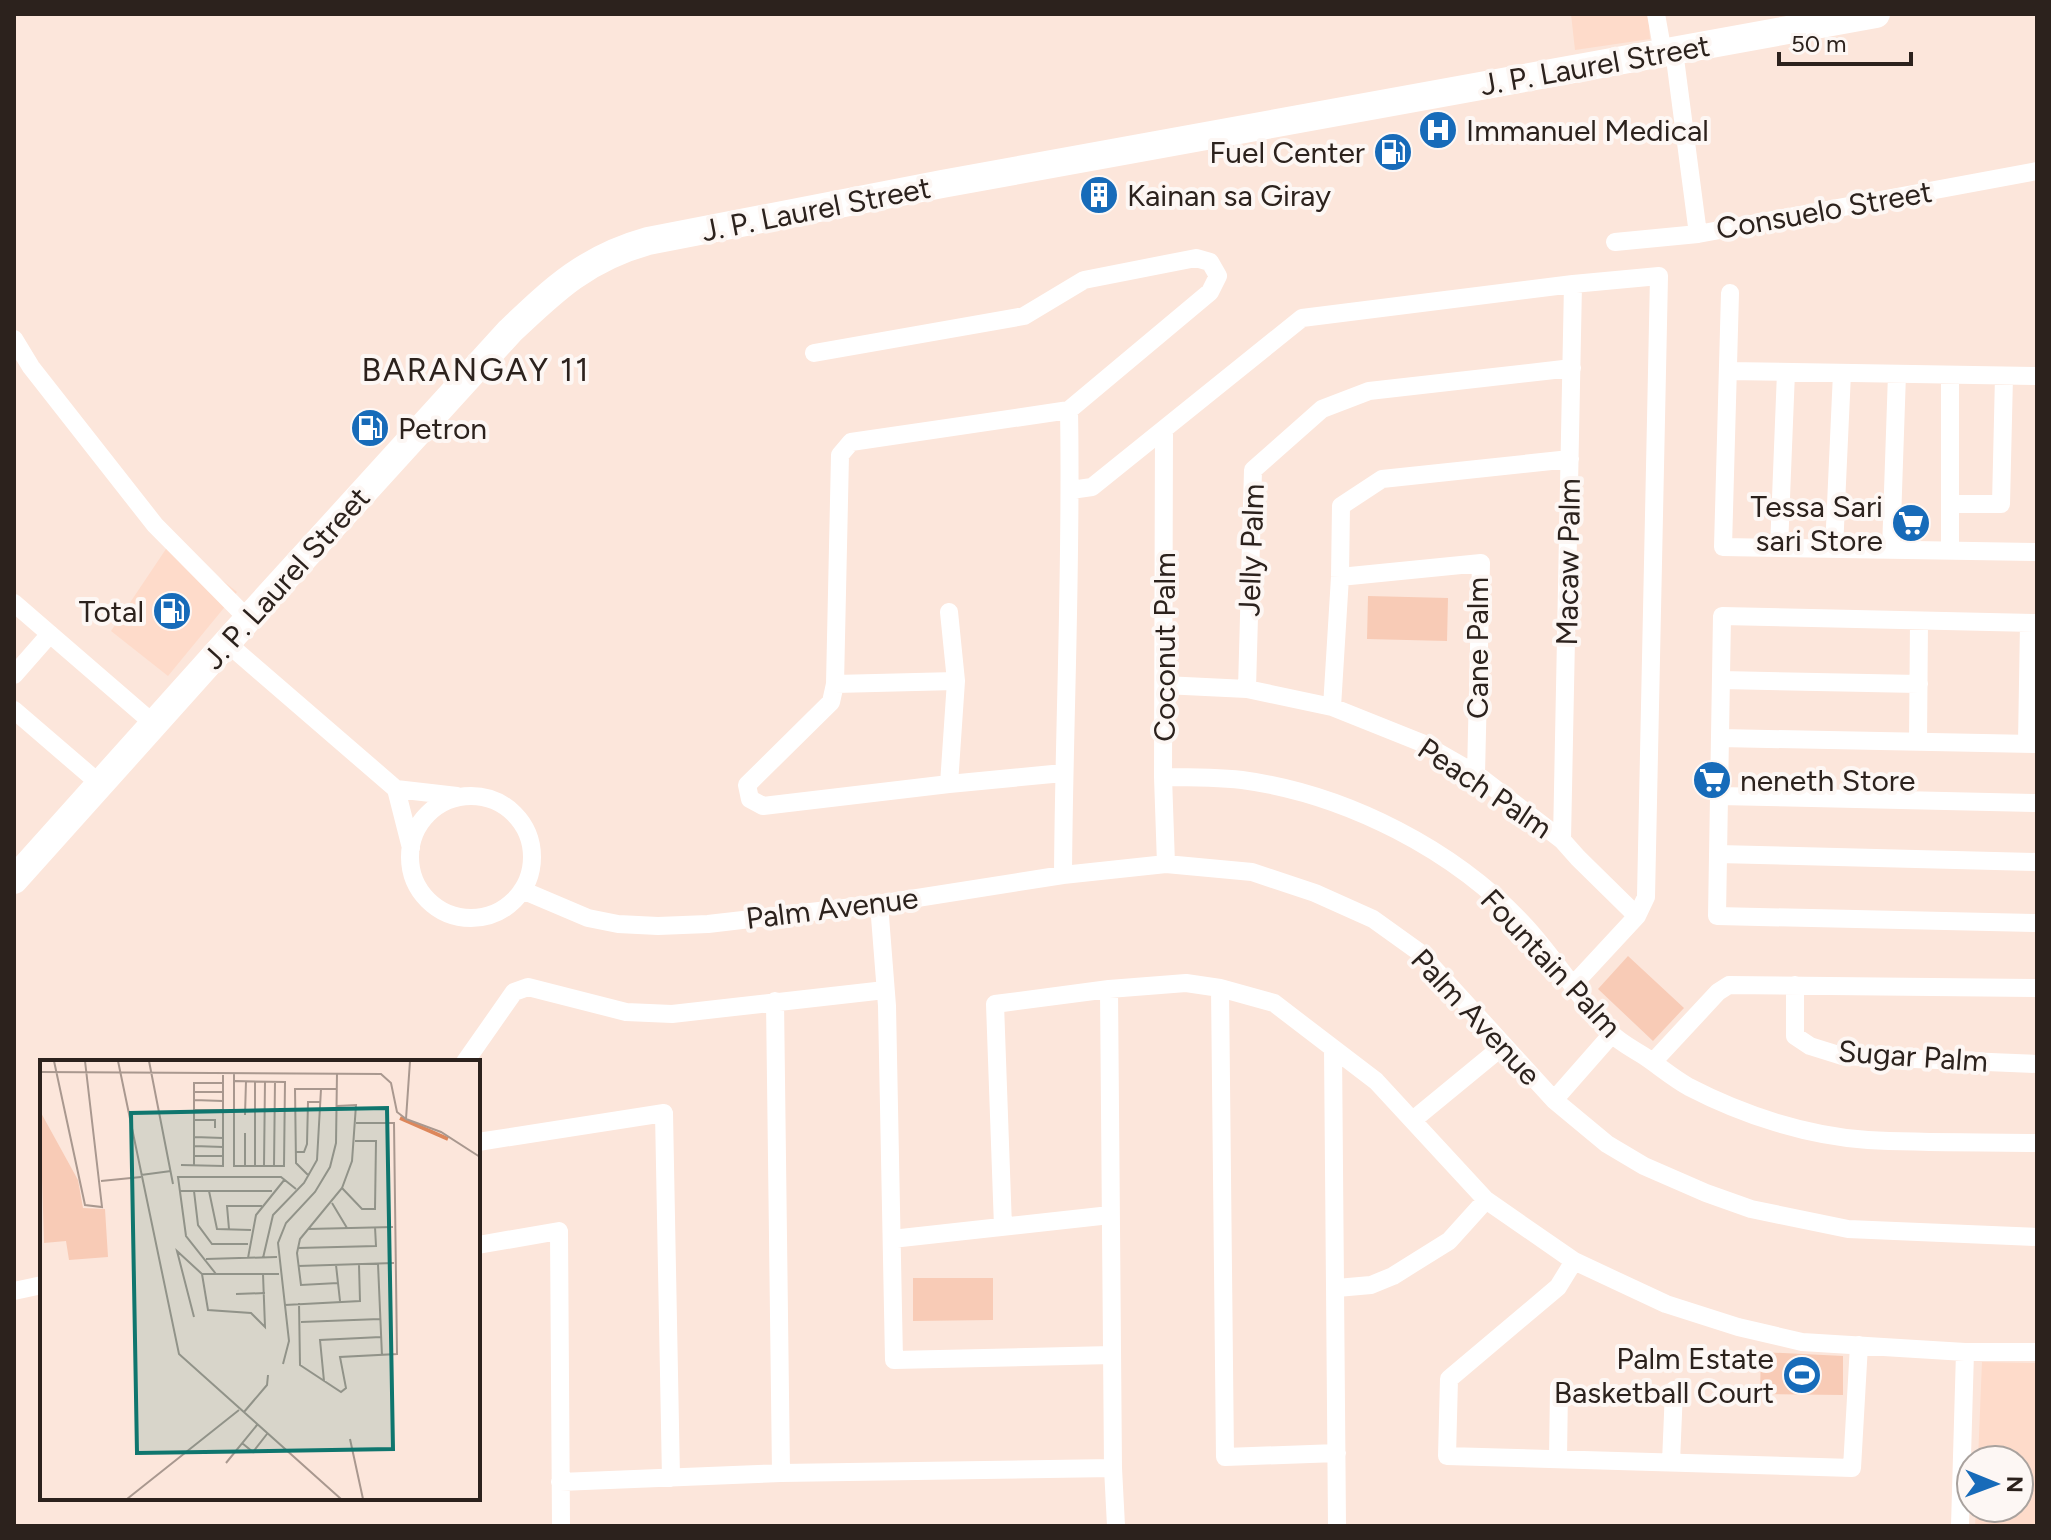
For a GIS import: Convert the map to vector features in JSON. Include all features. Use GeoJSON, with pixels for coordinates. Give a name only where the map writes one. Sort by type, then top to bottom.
{"type":"FeatureCollection","features":[{"type":"Feature","properties":{"kind":"main road","name":"J. P. Laurel Street"},"geometry":{"type":"LineString","coordinates":[[14,880],[510,331],[552,290],[612,253],[648,241],[882,196],[1876,14]]}},
{"type":"Feature","properties":{"kind":"street","name":"Consuelo Street"},"geometry":{"type":"LineString","coordinates":[[1656,14],[1668,52],[1698,234],[2037,171]]}},
{"type":"Feature","properties":{"kind":"street"},"geometry":{"type":"LineString","coordinates":[[1615,242],[1698,234]]}},
{"type":"Feature","properties":{"kind":"street"},"geometry":{"type":"LineString","coordinates":[[814,353],[1024,316],[1084,280],[1196,258],[1210,262],[1218,276],[1210,292],[1069,410],[851,442],[840,455],[835,684],[831,702],[747,785],[750,799],[763,806],[1063,773]]}},
{"type":"Feature","properties":{"kind":"street"},"geometry":{"type":"LineString","coordinates":[[1071,490],[1092,487],[1302,318],[1659,276],[1646,897],[1637,916],[1573,985]]}},
{"type":"Feature","properties":{"kind":"street","name":"Macaw Palm"},"geometry":{"type":"LineString","coordinates":[[1562,840],[1573,284]]}},
{"type":"Feature","properties":{"kind":"street"},"geometry":{"type":"LineString","coordinates":[[1730,293],[1723,547],[2037,552]]}},
{"type":"Feature","properties":{"kind":"street"},"geometry":{"type":"LineString","coordinates":[[14,339],[31,367],[155,525],[248,619]]}},
{"type":"Feature","properties":{"kind":"street","name":"Jelly Palm"},"geometry":{"type":"LineString","coordinates":[[1247,689],[1253,470],[1322,409],[1369,391],[1572,368]]}},
{"type":"Feature","properties":{"kind":"street"},"geometry":{"type":"LineString","coordinates":[[1728,371],[2037,376]]}},
{"type":"Feature","properties":{"kind":"street"},"geometry":{"type":"LineString","coordinates":[[1779,548],[1786,372]]}},
{"type":"Feature","properties":{"kind":"street"},"geometry":{"type":"LineString","coordinates":[[1834,549],[1842,373]]}},
{"type":"Feature","properties":{"kind":"street"},"geometry":{"type":"LineString","coordinates":[[1891,550],[1897,374]]}},
{"type":"Feature","properties":{"kind":"street"},"geometry":{"type":"LineString","coordinates":[[1950,375],[1950,550]]}},
{"type":"Feature","properties":{"kind":"street"},"geometry":{"type":"LineString","coordinates":[[1950,504],[2001,504],[2004,376]]}},
{"type":"Feature","properties":{"kind":"street"},"geometry":{"type":"LineString","coordinates":[[1063,875],[1071,490],[1069,410]]}},
{"type":"Feature","properties":{"kind":"street","name":"Coconut Palm"},"geometry":{"type":"LineString","coordinates":[[1164,430],[1163,777],[1166,864]]}},
{"type":"Feature","properties":{"kind":"street"},"geometry":{"type":"LineString","coordinates":[[1332,707],[1341,506],[1382,479],[1570,459]]}},
{"type":"Feature","properties":{"kind":"street","name":"Cane Palm"},"geometry":{"type":"LineString","coordinates":[[1340,577],[1481,563],[1476,774]]}},
{"type":"Feature","properties":{"kind":"street"},"geometry":{"type":"LineString","coordinates":[[14,603],[154,724]]}},
{"type":"Feature","properties":{"kind":"street"},"geometry":{"type":"LineString","coordinates":[[949,612],[956,681],[949,784]]}},
{"type":"Feature","properties":{"kind":"street"},"geometry":{"type":"LineString","coordinates":[[1720,738],[2032,744],[2033,623],[1722,616],[1717,916],[2037,923]]}},
{"type":"Feature","properties":{"kind":"street"},"geometry":{"type":"LineString","coordinates":[[1918,742],[1919,621]]}},
{"type":"Feature","properties":{"kind":"street"},"geometry":{"type":"LineString","coordinates":[[14,675],[50,634]]}},
{"type":"Feature","properties":{"kind":"street"},"geometry":{"type":"LineString","coordinates":[[227,643],[396,789],[483,797],[510,810],[522,824],[532,852],[530,872],[522,890],[511,903],[488,915],[471,917],[446,912],[426,897],[417,883],[412,866],[411,849],[396,789]]}},
{"type":"Feature","properties":{"kind":"street"},"geometry":{"type":"LineString","coordinates":[[1721,680],[1919,684]]}},
{"type":"Feature","properties":{"kind":"street"},"geometry":{"type":"LineString","coordinates":[[835,684],[956,681]]}},
{"type":"Feature","properties":{"kind":"street","name":"Peach Palm"},"geometry":{"type":"LineString","coordinates":[[1164,685],[1247,689],[1332,707],[1422,743],[1476,774],[1562,840],[1637,916]]}},
{"type":"Feature","properties":{"kind":"street"},"geometry":{"type":"LineString","coordinates":[[14,710],[100,784]]}},
{"type":"Feature","properties":{"kind":"street","name":"Fountain Palm"},"geometry":{"type":"LineString","coordinates":[[1163,777],[1242,780],[1284,789],[1330,801],[1366,815],[1421,844],[1489,892],[1526,927],[1612,1034],[1687,1086],[1746,1113],[1801,1129],[1866,1140],[2037,1143]]}},
{"type":"Feature","properties":{"kind":"street"},"geometry":{"type":"LineString","coordinates":[[411,849],[417,830],[429,813],[445,802],[464,796]]}},
{"type":"Feature","properties":{"kind":"street"},"geometry":{"type":"LineString","coordinates":[[1719,796],[2037,803]]}},
{"type":"Feature","properties":{"kind":"street"},"geometry":{"type":"LineString","coordinates":[[1718,854],[2037,862]]}},
{"type":"Feature","properties":{"kind":"street","name":"Palm Avenue"},"geometry":{"type":"LineString","coordinates":[[522,890],[588,918],[618,924],[658,926],[708,924],[879,904],[1063,875],[1166,864],[1252,872],[1315,893],[1373,919],[1419,952],[1554,1100],[1607,1144],[1644,1166],[1751,1209],[1848,1229],[2037,1237]]}},
{"type":"Feature","properties":{"kind":"street"},"geometry":{"type":"LineString","coordinates":[[879,904],[887,1006],[894,1360],[1112,1355]]}},
{"type":"Feature","properties":{"kind":"street"},"geometry":{"type":"LineString","coordinates":[[1003,1227],[995,1004],[1109,989],[1186,983],[1220,988],[1274,1003],[1376,1081],[1486,1200],[1574,1261],[1666,1304],[1738,1327],[1802,1342],[1965,1352],[2037,1352]]}},
{"type":"Feature","properties":{"kind":"street"},"geometry":{"type":"LineString","coordinates":[[1653,1062],[1718,992],[1729,985],[2037,988]]}},
{"type":"Feature","properties":{"kind":"street","name":"Sugar Palm"},"geometry":{"type":"LineString","coordinates":[[1795,985],[1795,1036],[1810,1046],[1842,1056],[2037,1064]]}},
{"type":"Feature","properties":{"kind":"street"},"geometry":{"type":"LineString","coordinates":[[466,1060],[514,992],[528,987],[626,1012],[672,1014],[885,990]]}},
{"type":"Feature","properties":{"kind":"street"},"geometry":{"type":"LineString","coordinates":[[1220,988],[1225,1457],[1337,1453]]}},
{"type":"Feature","properties":{"kind":"street"},"geometry":{"type":"LineString","coordinates":[[1109,989],[1116,1526]]}},
{"type":"Feature","properties":{"kind":"street"},"geometry":{"type":"LineString","coordinates":[[775,1001],[781,1473]]}},
{"type":"Feature","properties":{"kind":"street"},"geometry":{"type":"LineString","coordinates":[[1554,1100],[1612,1034]]}},
{"type":"Feature","properties":{"kind":"street"},"geometry":{"type":"LineString","coordinates":[[1413,1120],[1503,1046]]}},
{"type":"Feature","properties":{"kind":"street"},"geometry":{"type":"LineString","coordinates":[[1333,1048],[1337,1526]]}},
{"type":"Feature","properties":{"kind":"street"},"geometry":{"type":"LineString","coordinates":[[480,1142],[664,1113],[671,1478]]}},
{"type":"Feature","properties":{"kind":"street"},"geometry":{"type":"LineString","coordinates":[[1337,1288],[1371,1285],[1393,1276],[1449,1241],[1486,1200]]}},
{"type":"Feature","properties":{"kind":"street"},"geometry":{"type":"LineString","coordinates":[[892,1239],[1110,1215]]}},
{"type":"Feature","properties":{"kind":"street"},"geometry":{"type":"LineString","coordinates":[[480,1245],[559,1231],[561,1526]]}},
{"type":"Feature","properties":{"kind":"street"},"geometry":{"type":"LineString","coordinates":[[1574,1261],[1558,1287],[1449,1379],[1447,1456],[1852,1468],[1859,1345]]}},
{"type":"Feature","properties":{"kind":"street"},"geometry":{"type":"LineString","coordinates":[[14,1291],[40,1285]]}},
{"type":"Feature","properties":{"kind":"street"},"geometry":{"type":"LineString","coordinates":[[1960,1526],[1965,1352]]}},
{"type":"Feature","properties":{"kind":"street"},"geometry":{"type":"LineString","coordinates":[[1558,1459],[1559,1387]]}},
{"type":"Feature","properties":{"kind":"street"},"geometry":{"type":"LineString","coordinates":[[1671,1462],[1674,1390]]}},
{"type":"Feature","properties":{"kind":"street"},"geometry":{"type":"LineString","coordinates":[[560,1482],[781,1473],[1113,1468]]}},
{"type":"Feature","properties":{"kind":"shaded area"},"geometry":{"type":"Polygon","coordinates":[[[1571,14],[1648,14],[1650,39],[1575,50],[1571,14]]]}},
{"type":"Feature","properties":{"kind":"shaded area","name":"Total"},"geometry":{"type":"Polygon","coordinates":[[[172,540],[237,592],[168,676],[111,631],[172,540]]]}},
{"type":"Feature","properties":{"kind":"shaded area"},"geometry":{"type":"Polygon","coordinates":[[[1368,596],[1448,598],[1447,641],[1367,639],[1368,596]]]}},
{"type":"Feature","properties":{"kind":"shaded area"},"geometry":{"type":"Polygon","coordinates":[[[1628,956],[1684,1008],[1653,1041],[1598,989],[1628,956]]]}},
{"type":"Feature","properties":{"kind":"shaded area"},"geometry":{"type":"Polygon","coordinates":[[[913,1278],[993,1278],[993,1320],[913,1321],[913,1278]]]}},
{"type":"Feature","properties":{"kind":"shaded area","name":"Palm Estate Basketball Court"},"geometry":{"type":"Polygon","coordinates":[[[1761,1352],[1843,1356],[1843,1395],[1760,1394],[1761,1352]]]}},
{"type":"Feature","properties":{"kind":"shaded area"},"geometry":{"type":"Polygon","coordinates":[[[1982,1362],[2037,1363],[2037,1526],[1975,1526],[2035,1524],[2035,1444],[1979,1444],[1982,1362]]]}},
{"type":"Feature","properties":{"kind":"place","name":"Immanuel Medical"},"geometry":{"type":"Point","coordinates":[1438,130]}},
{"type":"Feature","properties":{"kind":"place","name":"Fuel Center"},"geometry":{"type":"Point","coordinates":[1393,152]}},
{"type":"Feature","properties":{"kind":"place","name":"Kainan sa Giray"},"geometry":{"type":"Point","coordinates":[1099,195]}},
{"type":"Feature","properties":{"kind":"place","name":"Petron"},"geometry":{"type":"Point","coordinates":[370,428]}},
{"type":"Feature","properties":{"kind":"place","name":"Tessa Sari sari Store"},"geometry":{"type":"Point","coordinates":[1911,523]}},
{"type":"Feature","properties":{"kind":"place","name":"Total"},"geometry":{"type":"Point","coordinates":[172,611]}},
{"type":"Feature","properties":{"kind":"place","name":"neneth Store"},"geometry":{"type":"Point","coordinates":[1712,780]}},
{"type":"Feature","properties":{"kind":"place","name":"Palm Estate Basketball Court"},"geometry":{"type":"Point","coordinates":[1802,1375]}},
{"type":"Feature","properties":{"kind":"district","name":"BARANGAY 11"},"geometry":{"type":"Point","coordinates":[476,370]}}]}
